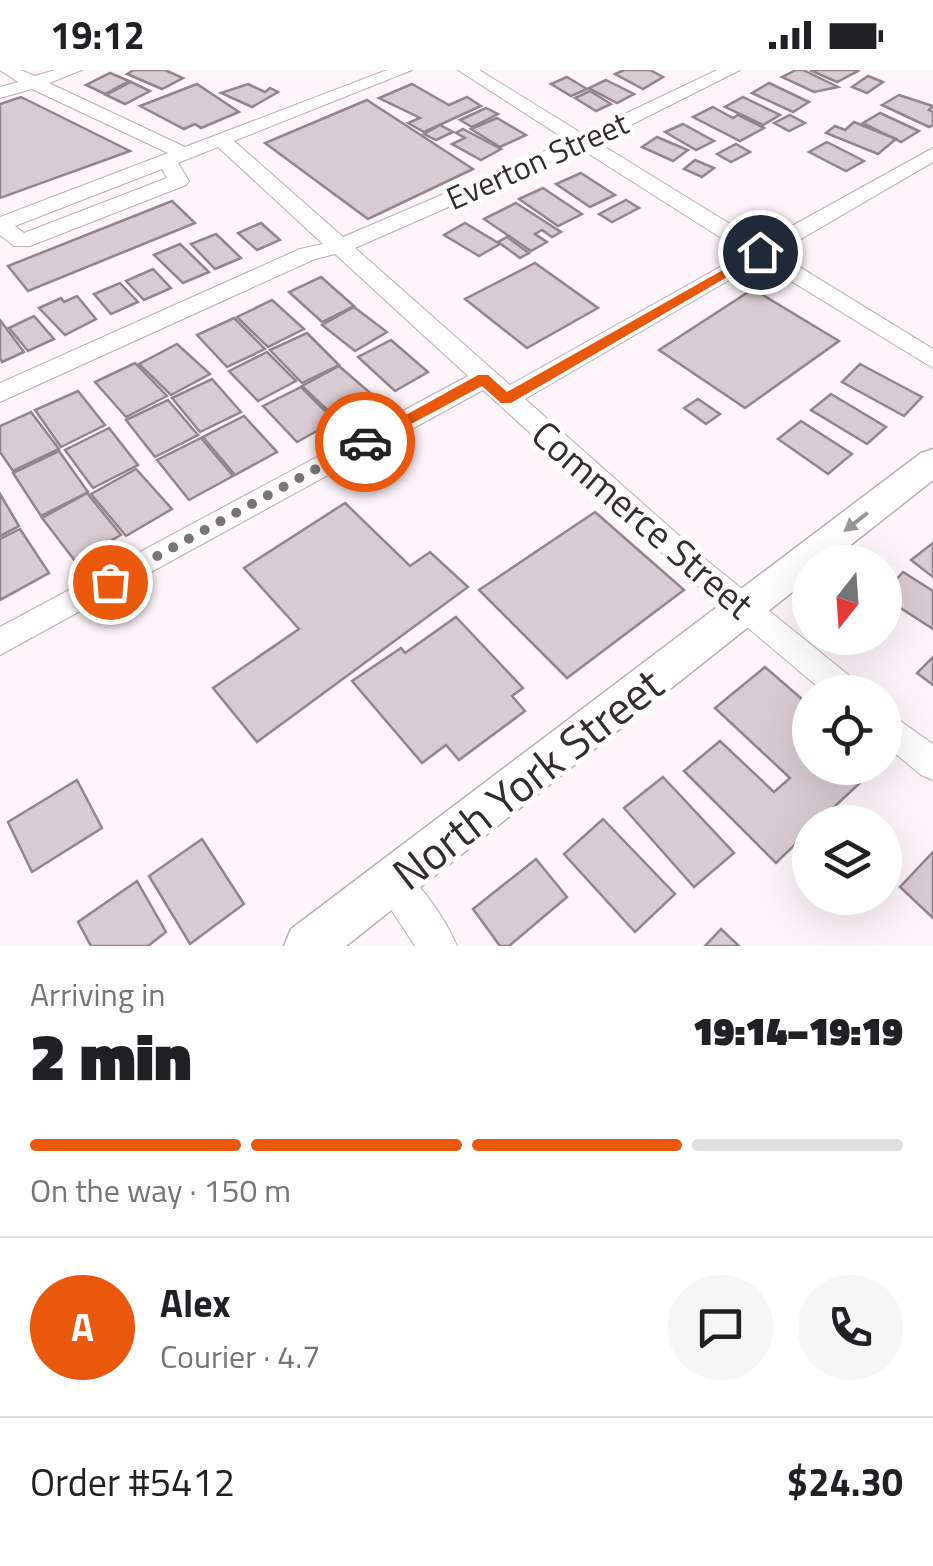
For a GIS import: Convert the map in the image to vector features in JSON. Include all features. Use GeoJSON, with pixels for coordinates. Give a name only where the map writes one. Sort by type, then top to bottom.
{"type":"FeatureCollection","features":[{"type":"Feature","properties":{"kind":"main road","name":"North York Street"},"geometry":{"type":"LineString","coordinates":[[308,946],[933,462]]}},
{"type":"Feature","properties":{"kind":"street","name":"Commerce Street"},"geometry":{"type":"LineString","coordinates":[[7,70],[193,150],[341,246],[483,379],[826,675]]}},
{"type":"Feature","properties":{"kind":"street"},"geometry":{"type":"LineString","coordinates":[[0,94],[73,70]]}},
{"type":"Feature","properties":{"kind":"street"},"geometry":{"type":"LineString","coordinates":[[0,225],[403,70]]}},
{"type":"Feature","properties":{"kind":"street"},"geometry":{"type":"LineString","coordinates":[[467,70],[933,360]]}},
{"type":"Feature","properties":{"kind":"street","name":"Everton Street"},"geometry":{"type":"LineString","coordinates":[[0,393],[308,254],[341,246],[582,142],[731,70]]}},
{"type":"Feature","properties":{"kind":"street"},"geometry":{"type":"LineString","coordinates":[[0,225],[22,241],[179,180],[193,150]]}},
{"type":"Feature","properties":{"kind":"street"},"geometry":{"type":"LineString","coordinates":[[506,399],[933,154]]}},
{"type":"Feature","properties":{"kind":"street"},"geometry":{"type":"LineString","coordinates":[[116,180],[130,199]]}},
{"type":"Feature","properties":{"kind":"street"},"geometry":{"type":"LineString","coordinates":[[0,642],[483,379]]}},
{"type":"Feature","properties":{"kind":"street"},"geometry":{"type":"LineString","coordinates":[[902,738],[933,764]]}},
{"type":"Feature","properties":{"kind":"street"},"geometry":{"type":"LineString","coordinates":[[391,882],[438,946]]}},
{"type":"Feature","properties":{"kind":"building"},"geometry":{"type":"Polygon","coordinates":[[[134,70],[165,70],[183,78],[162,89],[127,74],[134,70]]]}},
{"type":"Feature","properties":{"kind":"building"},"geometry":{"type":"Polygon","coordinates":[[[650,70],[663,77],[643,89],[615,74],[650,70]]]}},
{"type":"Feature","properties":{"kind":"building"},"geometry":{"type":"Polygon","coordinates":[[[796,70],[838,87],[814,92],[782,77],[796,70]]]}},
{"type":"Feature","properties":{"kind":"building"},"geometry":{"type":"Polygon","coordinates":[[[810,70],[856,70],[858,71],[837,82],[810,70]]]}},
{"type":"Feature","properties":{"kind":"building"},"geometry":{"type":"Polygon","coordinates":[[[110,73],[129,81],[105,94],[86,85],[110,73]]]}},
{"type":"Feature","properties":{"kind":"building"},"geometry":{"type":"Polygon","coordinates":[[[868,76],[883,82],[867,93],[852,87],[868,76]]]}},
{"type":"Feature","properties":{"kind":"building"},"geometry":{"type":"Polygon","coordinates":[[[567,77],[587,89],[571,96],[551,84],[567,77]]]}},
{"type":"Feature","properties":{"kind":"building"},"geometry":{"type":"Polygon","coordinates":[[[606,80],[634,94],[617,103],[589,88],[606,80]]]}},
{"type":"Feature","properties":{"kind":"building"},"geometry":{"type":"Polygon","coordinates":[[[131,82],[150,91],[125,104],[106,95],[131,82]]]}},
{"type":"Feature","properties":{"kind":"building"},"geometry":{"type":"Polygon","coordinates":[[[769,83],[809,102],[793,112],[752,93],[769,83]]]}},
{"type":"Feature","properties":{"kind":"building"},"geometry":{"type":"Polygon","coordinates":[[[197,84],[239,112],[201,128],[195,124],[184,129],[140,106],[197,84]]]}},
{"type":"Feature","properties":{"kind":"building"},"geometry":{"type":"Polygon","coordinates":[[[248,84],[265,92],[270,88],[278,92],[252,107],[221,93],[248,84]]]}},
{"type":"Feature","properties":{"kind":"building"},"geometry":{"type":"Polygon","coordinates":[[[412,84],[449,105],[467,97],[481,106],[424,132],[408,123],[420,118],[379,98],[412,84]]]}},
{"type":"Feature","properties":{"kind":"building"},"geometry":{"type":"Polygon","coordinates":[[[590,91],[611,104],[596,111],[575,98],[590,91]]]}},
{"type":"Feature","properties":{"kind":"building"},"geometry":{"type":"Polygon","coordinates":[[[899,95],[933,106],[929,110],[933,112],[933,125],[929,127],[882,105],[899,95]]]}},
{"type":"Feature","properties":{"kind":"building"},"geometry":{"type":"Polygon","coordinates":[[[21,97],[130,151],[0,198],[0,104],[21,97]]]}},
{"type":"Feature","properties":{"kind":"building"},"geometry":{"type":"Polygon","coordinates":[[[743,97],[780,115],[763,125],[725,107],[743,97]]]}},
{"type":"Feature","properties":{"kind":"building"},"geometry":{"type":"Polygon","coordinates":[[[367,100],[473,169],[368,219],[265,143],[367,100]]]}},
{"type":"Feature","properties":{"kind":"building"},"geometry":{"type":"Polygon","coordinates":[[[713,107],[764,128],[740,141],[693,117],[713,107]]]}},
{"type":"Feature","properties":{"kind":"building"},"geometry":{"type":"Polygon","coordinates":[[[486,108],[498,114],[472,127],[460,120],[486,108]]]}},
{"type":"Feature","properties":{"kind":"building"},"geometry":{"type":"Polygon","coordinates":[[[880,113],[919,131],[901,142],[863,123],[880,113]]]}},
{"type":"Feature","properties":{"kind":"building"},"geometry":{"type":"Polygon","coordinates":[[[790,115],[805,123],[789,131],[774,123],[790,115]]]}},
{"type":"Feature","properties":{"kind":"building"},"geometry":{"type":"Polygon","coordinates":[[[497,118],[526,135],[500,147],[471,129],[497,118]]]}},
{"type":"Feature","properties":{"kind":"building"},"geometry":{"type":"Polygon","coordinates":[[[854,122],[896,139],[878,154],[826,133],[835,126],[845,130],[854,122]]]}},
{"type":"Feature","properties":{"kind":"building"},"geometry":{"type":"Polygon","coordinates":[[[683,124],[714,141],[696,150],[665,132],[683,124]]]}},
{"type":"Feature","properties":{"kind":"building"},"geometry":{"type":"Polygon","coordinates":[[[440,125],[453,132],[436,140],[424,134],[440,125]]]}},
{"type":"Feature","properties":{"kind":"building"},"geometry":{"type":"Polygon","coordinates":[[[463,129],[501,149],[481,160],[452,144],[465,138],[456,133],[463,129]]]}},
{"type":"Feature","properties":{"kind":"building"},"geometry":{"type":"Polygon","coordinates":[[[657,137],[688,150],[673,161],[642,147],[657,137]]]}},
{"type":"Feature","properties":{"kind":"building"},"geometry":{"type":"Polygon","coordinates":[[[827,142],[864,161],[846,171],[809,152],[827,142]]]}},
{"type":"Feature","properties":{"kind":"building"},"geometry":{"type":"Polygon","coordinates":[[[736,144],[750,152],[731,162],[717,154],[736,144]]]}},
{"type":"Feature","properties":{"kind":"building"},"geometry":{"type":"Polygon","coordinates":[[[695,160],[714,168],[702,177],[684,169],[695,160]]]}},
{"type":"Feature","properties":{"kind":"building"},"geometry":{"type":"Polygon","coordinates":[[[581,173],[615,195],[590,207],[556,184],[581,173]]]}},
{"type":"Feature","properties":{"kind":"building"},"geometry":{"type":"Polygon","coordinates":[[[543,188],[582,214],[558,226],[519,199],[543,188]]]}},
{"type":"Feature","properties":{"kind":"building"},"geometry":{"type":"Polygon","coordinates":[[[626,200],[639,208],[612,222],[599,214],[626,200]]]}},
{"type":"Feature","properties":{"kind":"building"},"geometry":{"type":"Polygon","coordinates":[[[172,201],[195,223],[28,291],[8,266],[172,201]]]}},
{"type":"Feature","properties":{"kind":"building"},"geometry":{"type":"Polygon","coordinates":[[[516,203],[561,232],[552,237],[542,230],[535,234],[547,242],[531,251],[484,219],[516,203]]]}},
{"type":"Feature","properties":{"kind":"building"},"geometry":{"type":"Polygon","coordinates":[[[261,223],[280,240],[257,250],[238,233],[261,223]]]}},
{"type":"Feature","properties":{"kind":"building"},"geometry":{"type":"Polygon","coordinates":[[[465,223],[500,244],[479,256],[444,235],[465,223]]]}},
{"type":"Feature","properties":{"kind":"building"},"geometry":{"type":"Polygon","coordinates":[[[216,234],[241,258],[215,269],[191,244],[216,234]]]}},
{"type":"Feature","properties":{"kind":"building"},"geometry":{"type":"Polygon","coordinates":[[[507,237],[529,253],[520,258],[498,242],[507,237]]]}},
{"type":"Feature","properties":{"kind":"building"},"geometry":{"type":"Polygon","coordinates":[[[180,244],[209,272],[183,283],[154,255],[180,244]]]}},
{"type":"Feature","properties":{"kind":"building"},"geometry":{"type":"Polygon","coordinates":[[[535,263],[598,308],[527,348],[465,299],[535,263]]]}},
{"type":"Feature","properties":{"kind":"building"},"geometry":{"type":"Polygon","coordinates":[[[153,269],[171,288],[144,300],[126,281],[153,269]]]}},
{"type":"Feature","properties":{"kind":"building"},"geometry":{"type":"Polygon","coordinates":[[[321,277],[354,306],[322,322],[289,292],[321,277]]]}},
{"type":"Feature","properties":{"kind":"building"},"geometry":{"type":"Polygon","coordinates":[[[120,283],[138,302],[111,314],[94,294],[120,283]]]}},
{"type":"Feature","properties":{"kind":"building"},"geometry":{"type":"Polygon","coordinates":[[[753,289],[839,341],[745,408],[659,350],[753,289]]]}},
{"type":"Feature","properties":{"kind":"building"},"geometry":{"type":"Polygon","coordinates":[[[77,296],[96,319],[65,335],[39,308],[77,296]]]}},
{"type":"Feature","properties":{"kind":"building"},"geometry":{"type":"Polygon","coordinates":[[[272,300],[304,329],[268,347],[237,317],[272,300]]]}},
{"type":"Feature","properties":{"kind":"building"},"geometry":{"type":"Polygon","coordinates":[[[354,307],[387,332],[355,351],[322,325],[354,307]]]}},
{"type":"Feature","properties":{"kind":"building"},"geometry":{"type":"Polygon","coordinates":[[[34,316],[54,339],[28,351],[9,328],[34,316]]]}},
{"type":"Feature","properties":{"kind":"building"},"geometry":{"type":"Polygon","coordinates":[[[234,318],[265,349],[227,367],[197,335],[234,318]]]}},
{"type":"Feature","properties":{"kind":"building"},"geometry":{"type":"Polygon","coordinates":[[[0,320],[24,352],[2,362],[0,358],[0,320]]]}},
{"type":"Feature","properties":{"kind":"building"},"geometry":{"type":"Polygon","coordinates":[[[307,333],[339,365],[302,383],[270,350],[307,333]]]}},
{"type":"Feature","properties":{"kind":"building"},"geometry":{"type":"Polygon","coordinates":[[[391,340],[428,372],[395,391],[358,357],[391,340]]]}},
{"type":"Feature","properties":{"kind":"building"},"geometry":{"type":"Polygon","coordinates":[[[177,344],[210,374],[171,395],[139,364],[177,344]]]}},
{"type":"Feature","properties":{"kind":"building"},"geometry":{"type":"Polygon","coordinates":[[[267,352],[296,381],[258,401],[229,371],[267,352]]]}},
{"type":"Feature","properties":{"kind":"building"},"geometry":{"type":"Polygon","coordinates":[[[135,363],[167,396],[126,417],[95,382],[135,363]]]}},
{"type":"Feature","properties":{"kind":"building"},"geometry":{"type":"Polygon","coordinates":[[[860,364],[922,397],[904,416],[842,382],[860,364]]]}},
{"type":"Feature","properties":{"kind":"building"},"geometry":{"type":"Polygon","coordinates":[[[339,366],[376,398],[338,420],[302,386],[339,366]]]}},
{"type":"Feature","properties":{"kind":"building"},"geometry":{"type":"Polygon","coordinates":[[[212,379],[241,412],[200,432],[172,398],[212,379]]]}},
{"type":"Feature","properties":{"kind":"building"},"geometry":{"type":"Polygon","coordinates":[[[301,387],[335,421],[297,442],[263,406],[301,387]]]}},
{"type":"Feature","properties":{"kind":"building"},"geometry":{"type":"Polygon","coordinates":[[[78,391],[105,425],[61,447],[35,410],[78,391]]]}},
{"type":"Feature","properties":{"kind":"building"},"geometry":{"type":"Polygon","coordinates":[[[831,394],[886,427],[867,444],[811,410],[831,394]]]}},
{"type":"Feature","properties":{"kind":"building"},"geometry":{"type":"Polygon","coordinates":[[[698,399],[720,414],[706,424],[684,408],[698,399]]]}},
{"type":"Feature","properties":{"kind":"building"},"geometry":{"type":"Polygon","coordinates":[[[168,400],[198,435],[155,457],[126,420],[168,400]]]}},
{"type":"Feature","properties":{"kind":"building"},"geometry":{"type":"Polygon","coordinates":[[[31,412],[59,449],[13,471],[0,452],[0,426],[31,412]]]}},
{"type":"Feature","properties":{"kind":"building"},"geometry":{"type":"Polygon","coordinates":[[[244,416],[277,452],[235,475],[203,437],[244,416]]]}},
{"type":"Feature","properties":{"kind":"building"},"geometry":{"type":"Polygon","coordinates":[[[801,421],[852,454],[828,474],[778,439],[801,421]]]}},
{"type":"Feature","properties":{"kind":"building"},"geometry":{"type":"Polygon","coordinates":[[[109,428],[138,465],[93,488],[65,450],[109,428]]]}},
{"type":"Feature","properties":{"kind":"building"},"geometry":{"type":"Polygon","coordinates":[[[201,438],[233,476],[189,500],[157,460],[201,438]]]}},
{"type":"Feature","properties":{"kind":"building"},"geometry":{"type":"Polygon","coordinates":[[[59,451],[88,492],[41,516],[13,473],[59,451]]]}},
{"type":"Feature","properties":{"kind":"building"},"geometry":{"type":"Polygon","coordinates":[[[136,469],[172,509],[126,536],[91,494],[136,469]]]}},
{"type":"Feature","properties":{"kind":"building"},"geometry":{"type":"Polygon","coordinates":[[[87,493],[121,535],[75,561],[42,518],[87,493]]]}},
{"type":"Feature","properties":{"kind":"building"},"geometry":{"type":"Polygon","coordinates":[[[0,494],[19,526],[0,536],[0,494]]]}},
{"type":"Feature","properties":{"kind":"building"},"geometry":{"type":"Polygon","coordinates":[[[345,503],[410,566],[430,552],[468,587],[257,742],[213,688],[299,629],[244,568],[345,503]]]}},
{"type":"Feature","properties":{"kind":"building"},"geometry":{"type":"Polygon","coordinates":[[[595,512],[684,590],[567,678],[479,590],[595,512]]]}},
{"type":"Feature","properties":{"kind":"building"},"geometry":{"type":"Polygon","coordinates":[[[20,529],[49,573],[0,600],[0,539],[20,529]]]}},
{"type":"Feature","properties":{"kind":"building"},"geometry":{"type":"Polygon","coordinates":[[[933,543],[933,577],[911,560],[933,543]]]}},
{"type":"Feature","properties":{"kind":"building"},"geometry":{"type":"Polygon","coordinates":[[[902,573],[933,591],[933,629],[902,609],[902,573]]]}},
{"type":"Feature","properties":{"kind":"building"},"geometry":{"type":"Polygon","coordinates":[[[456,617],[523,688],[512,696],[525,711],[459,760],[446,745],[422,763],[352,681],[401,648],[405,653],[456,617]]]}},
{"type":"Feature","properties":{"kind":"building"},"geometry":{"type":"Polygon","coordinates":[[[933,657],[933,685],[917,673],[933,657]]]}},
{"type":"Feature","properties":{"kind":"building"},"geometry":{"type":"Polygon","coordinates":[[[765,667],[792,690],[792,785],[858,785],[836,805],[792,805],[792,847],[776,863],[684,771],[720,741],[774,792],[790,778],[715,708],[765,667]]]}},
{"type":"Feature","properties":{"kind":"building"},"geometry":{"type":"Polygon","coordinates":[[[663,777],[734,853],[694,887],[624,808],[663,777]]]}},
{"type":"Feature","properties":{"kind":"building"},"geometry":{"type":"Polygon","coordinates":[[[77,780],[102,828],[32,872],[8,822],[77,780]]]}},
{"type":"Feature","properties":{"kind":"building"},"geometry":{"type":"Polygon","coordinates":[[[603,819],[675,894],[635,932],[564,854],[603,819]]]}},
{"type":"Feature","properties":{"kind":"building"},"geometry":{"type":"Polygon","coordinates":[[[202,839],[244,904],[190,944],[149,876],[202,839]]]}},
{"type":"Feature","properties":{"kind":"building"},"geometry":{"type":"Polygon","coordinates":[[[933,852],[933,918],[902,889],[933,852]]]}},
{"type":"Feature","properties":{"kind":"building"},"geometry":{"type":"Polygon","coordinates":[[[536,859],[567,897],[509,946],[500,946],[473,909],[536,859]]]}},
{"type":"Feature","properties":{"kind":"building"},"geometry":{"type":"Polygon","coordinates":[[[137,881],[166,932],[148,946],[91,946],[78,922],[137,881]]]}},
{"type":"Feature","properties":{"kind":"building"},"geometry":{"type":"Polygon","coordinates":[[[721,929],[739,946],[705,946],[721,929]]]}},
{"type":"Feature","properties":{"kind":"way so far"},"geometry":{"type":"LineString","coordinates":[[110,582],[365,442]]}},
{"type":"Feature","properties":{"kind":"route"},"geometry":{"type":"LineString","coordinates":[[365,442],[483,379],[506,399],[760,252]]}}]}
